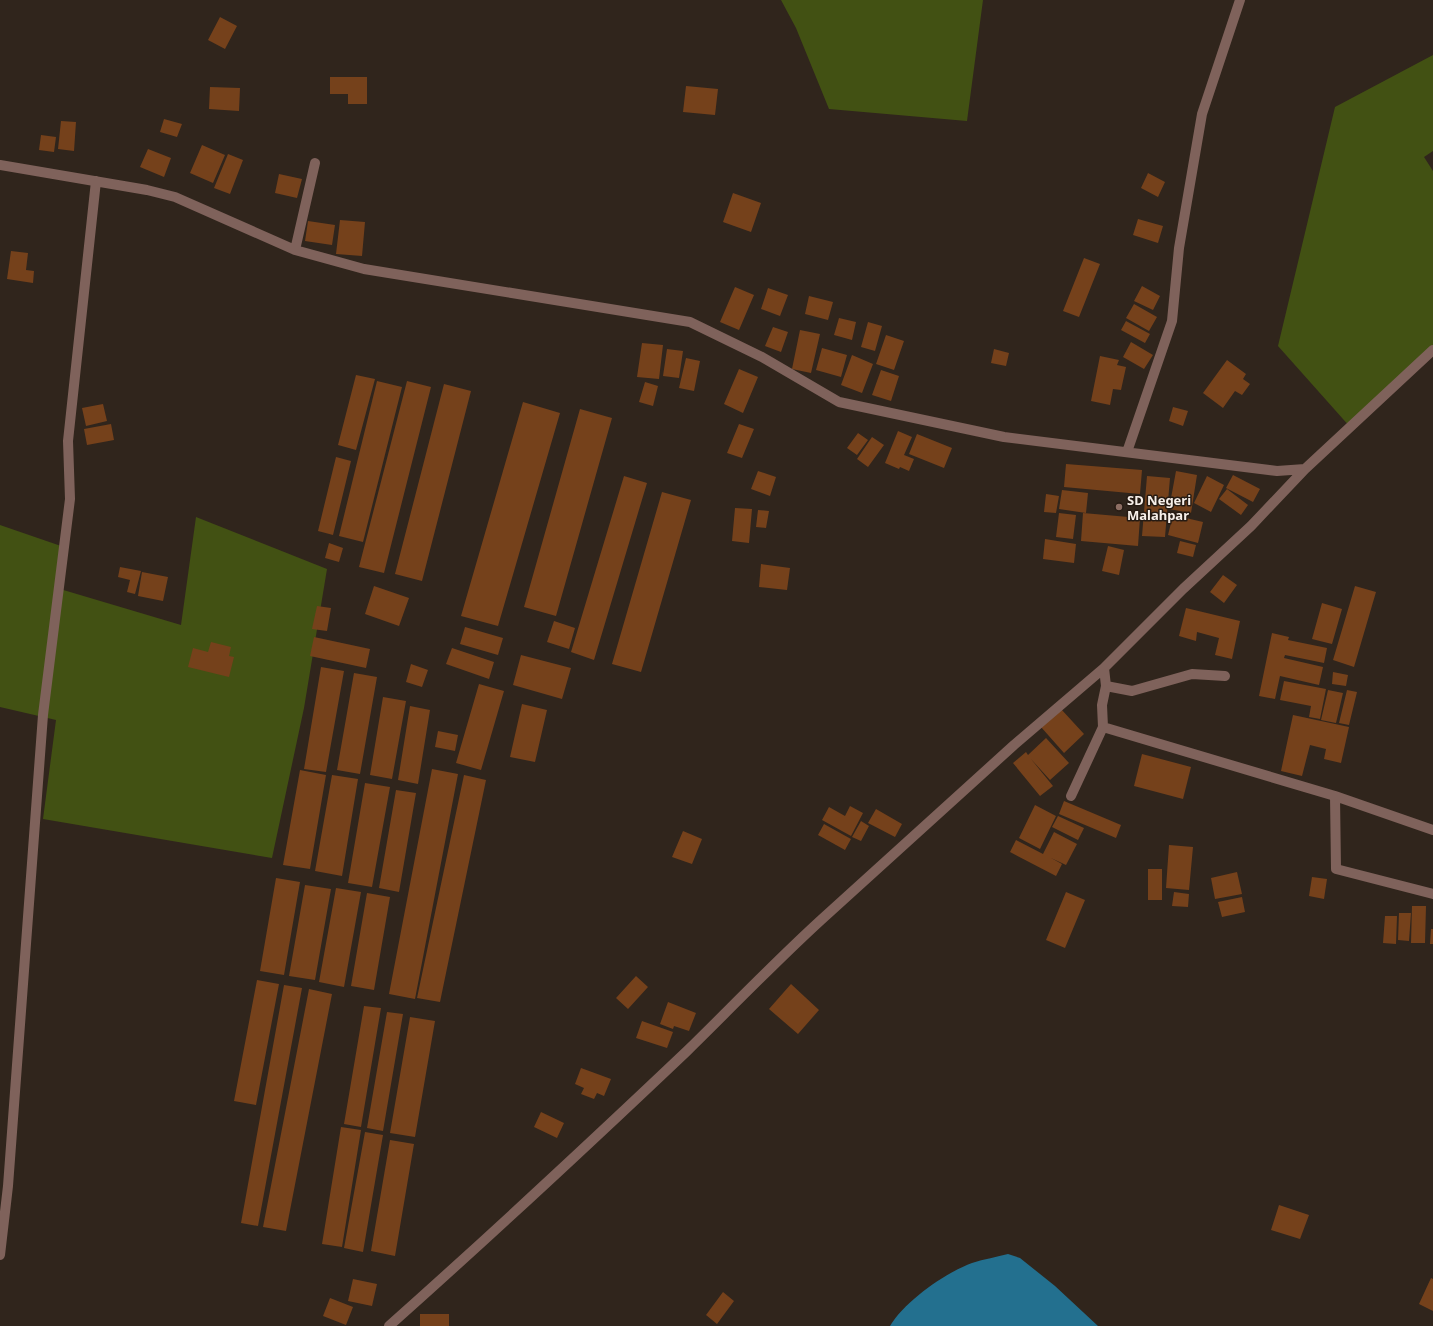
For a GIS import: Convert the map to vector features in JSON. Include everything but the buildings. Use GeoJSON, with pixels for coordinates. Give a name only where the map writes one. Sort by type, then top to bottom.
{"type":"FeatureCollection","features":[{"type":"Feature","properties":{"kind":"street"},"geometry":{"type":"LineString","coordinates":[[1126,452],[1172,321],[1179,248],[1202,114],[1240,0]]}},
{"type":"Feature","properties":{"kind":"street"},"geometry":{"type":"LineString","coordinates":[[295,250],[315,162]]}},
{"type":"Feature","properties":{"kind":"street"},"geometry":{"type":"LineString","coordinates":[[0,165],[147,190],[175,197],[295,250],[364,269],[690,322],[762,357],[839,402],[1004,437],[1277,471],[1305,468]]}},
{"type":"Feature","properties":{"kind":"street"},"geometry":{"type":"LineString","coordinates":[[0,1255],[8,1186],[43,715],[70,499],[68,441],[96,181]]}},
{"type":"Feature","properties":{"kind":"street"},"geometry":{"type":"LineString","coordinates":[[389,1326],[557,1174],[689,1049],[790,948],[1014,745],[1104,668],[1183,589],[1251,526],[1305,468],[1433,350]]}},
{"type":"Feature","properties":{"kind":"street"},"geometry":{"type":"LineString","coordinates":[[1071,796],[1103,727],[1102,705],[1106,686],[1104,668]]}},
{"type":"Feature","properties":{"kind":"street"},"geometry":{"type":"LineString","coordinates":[[1106,686],[1132,690],[1192,674],[1225,676]]}},
{"type":"Feature","properties":{"kind":"street"},"geometry":{"type":"LineString","coordinates":[[1103,727],[1335,796],[1433,830]]}},
{"type":"Feature","properties":{"kind":"street"},"geometry":{"type":"LineString","coordinates":[[1335,796],[1336,869],[1433,894]]}},
{"type":"Feature","properties":{"kind":"street"},"geometry":{"type":"LineString","coordinates":[[402,1326],[405,1312]]}},
{"type":"Feature","properties":{"kind":"green space"},"geometry":{"type":"Polygon","coordinates":[[[781,0],[983,0],[967,121],[829,109],[796,28],[781,0]]]}},
{"type":"Feature","properties":{"kind":"green space"},"geometry":{"type":"Polygon","coordinates":[[[1433,55],[1433,151],[1424,157],[1433,171],[1433,353],[1351,428],[1278,346],[1335,107],[1433,55]]]}},
{"type":"Feature","properties":{"kind":"green space"},"geometry":{"type":"Polygon","coordinates":[[[196,517],[327,569],[304,708],[272,858],[43,819],[56,720],[0,707],[0,525],[61,546],[60,589],[181,625],[196,517]]]}},
{"type":"Feature","properties":{"kind":"water"},"geometry":{"type":"Polygon","coordinates":[[[1008,1254],[1020,1258],[1055,1286],[1098,1326],[890,1326],[905,1307],[938,1281],[972,1263],[1008,1254]]]}},
{"type":"Feature","properties":{"kind":"place","name":"SD Negeri Malahpar"},"geometry":{"type":"Point","coordinates":[1119,507]}}]}
